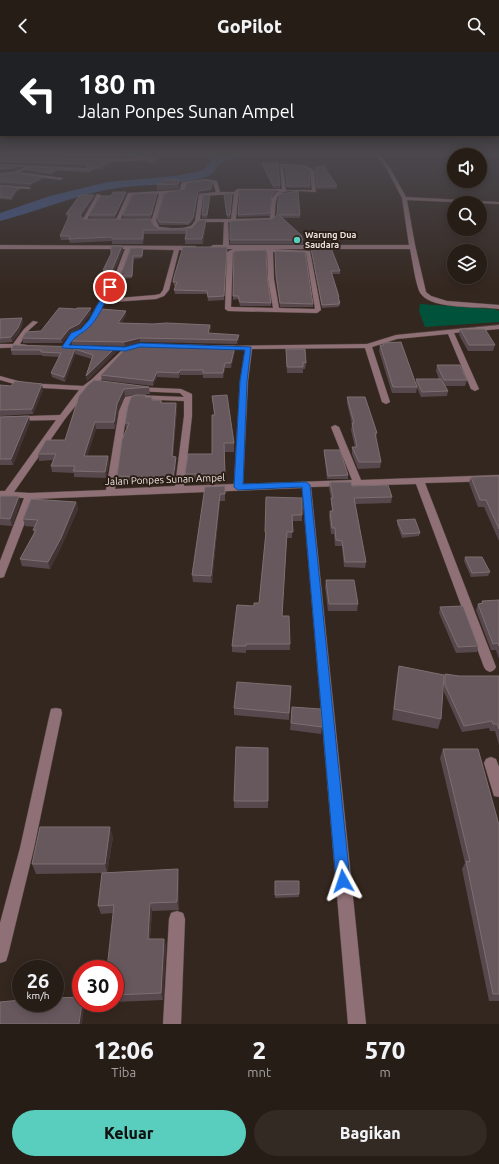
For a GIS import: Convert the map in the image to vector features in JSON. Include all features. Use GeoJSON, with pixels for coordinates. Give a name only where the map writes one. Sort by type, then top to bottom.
{"type":"FeatureCollection","features":[{"type":"Feature","properties":{"kind":"street"},"geometry":{"type":"LineString","coordinates":[[90,220],[84,220],[97,199]]}},
{"type":"Feature","properties":{"kind":"street"},"geometry":{"type":"LineString","coordinates":[[118,220],[128,199]]}},
{"type":"Feature","properties":{"kind":"street"},"geometry":{"type":"LineString","coordinates":[[160,199],[154,220],[157,228],[173,228]]}},
{"type":"Feature","properties":{"kind":"street"},"geometry":{"type":"LineString","coordinates":[[180,228],[193,228],[197,221],[200,199]]}},
{"type":"Feature","properties":{"kind":"street"},"geometry":{"type":"LineString","coordinates":[[232,220],[235,199]]}},
{"type":"Feature","properties":{"kind":"street"},"geometry":{"type":"LineString","coordinates":[[197,221],[272,219],[275,199]]}},
{"type":"Feature","properties":{"kind":"street"},"geometry":{"type":"LineString","coordinates":[[404,199],[413,247],[423,293],[425,296],[430,299],[446,303],[499,307]]}},
{"type":"Feature","properties":{"kind":"street"},"geometry":{"type":"LineString","coordinates":[[445,199],[499,203]]}},
{"type":"Feature","properties":{"kind":"street"},"geometry":{"type":"LineString","coordinates":[[111,220],[125,220]]}},
{"type":"Feature","properties":{"kind":"street"},"geometry":{"type":"LineString","coordinates":[[132,220],[154,220]]}},
{"type":"Feature","properties":{"kind":"street"},"geometry":{"type":"LineString","coordinates":[[226,220],[226,247]]}},
{"type":"Feature","properties":{"kind":"street"},"geometry":{"type":"LineString","coordinates":[[0,247],[226,247],[270,249],[308,252],[319,309],[317,311],[311,311],[228,309],[230,252],[234,250],[270,249],[413,247]]}},
{"type":"Feature","properties":{"kind":"street"},"geometry":{"type":"LineString","coordinates":[[65,347],[73,335],[83,330],[92,321],[120,270],[128,248]]}},
{"type":"Feature","properties":{"kind":"street"},"geometry":{"type":"LineString","coordinates":[[101,303],[112,300],[156,297],[162,294],[167,288],[176,248]]}},
{"type":"Feature","properties":{"kind":"street"},"geometry":{"type":"LineString","coordinates":[[270,249],[271,279],[276,310]]}},
{"type":"Feature","properties":{"kind":"street"},"geometry":{"type":"LineString","coordinates":[[15,346],[26,330],[35,322]]}},
{"type":"Feature","properties":{"kind":"street"},"geometry":{"type":"LineString","coordinates":[[210,347],[249,348],[368,346],[396,337],[499,327]]}},
{"type":"Feature","properties":{"kind":"street"},"geometry":{"type":"LineString","coordinates":[[450,331],[475,389]]}},
{"type":"Feature","properties":{"kind":"street"},"geometry":{"type":"LineString","coordinates":[[0,346],[34,346]]}},
{"type":"Feature","properties":{"kind":"street"},"geometry":{"type":"LineString","coordinates":[[368,346],[386,402]]}},
{"type":"Feature","properties":{"kind":"street"},"geometry":{"type":"LineString","coordinates":[[238,487],[244,381],[249,348]]}},
{"type":"Feature","properties":{"kind":"street"},"geometry":{"type":"LineString","coordinates":[[4,495],[85,388],[94,382],[125,349]]}},
{"type":"Feature","properties":{"kind":"street"},"geometry":{"type":"LineString","coordinates":[[0,378],[25,384],[85,388]]}},
{"type":"Feature","properties":{"kind":"street"},"geometry":{"type":"LineString","coordinates":[[94,382],[103,385]]}},
{"type":"Feature","properties":{"kind":"street"},"geometry":{"type":"LineString","coordinates":[[127,388],[181,391],[188,394],[188,416],[179,489]]}},
{"type":"Feature","properties":{"kind":"street"},"geometry":{"type":"LineString","coordinates":[[110,492],[123,411],[128,399],[136,397],[188,399]]}},
{"type":"Feature","properties":{"kind":"street"},"geometry":{"type":"LineString","coordinates":[[0,419],[62,417]]}},
{"type":"Feature","properties":{"kind":"street"},"geometry":{"type":"LineString","coordinates":[[335,427],[357,482]]}},
{"type":"Feature","properties":{"kind":"street","name":"Jalan Ponpes Sunan Ampel"},"geometry":{"type":"LineString","coordinates":[[4,495],[30,496],[357,482],[498,480]]}},
{"type":"Feature","properties":{"kind":"street"},"geometry":{"type":"LineString","coordinates":[[420,482],[490,667]]}},
{"type":"Feature","properties":{"kind":"street"},"geometry":{"type":"LineString","coordinates":[[306,485],[357,1024]]}},
{"type":"Feature","properties":{"kind":"street"},"geometry":{"type":"LineString","coordinates":[[0,574],[30,496]]}},
{"type":"Feature","properties":{"kind":"street"},"geometry":{"type":"LineString","coordinates":[[0,955],[26,848],[56,713]]}},
{"type":"Feature","properties":{"kind":"street"},"geometry":{"type":"LineString","coordinates":[[491,763],[499,791]]}},
{"type":"Feature","properties":{"kind":"street"},"geometry":{"type":"LineString","coordinates":[[172,1024],[177,919]]}},
{"type":"Feature","properties":{"kind":"green space"},"geometry":{"type":"Polygon","coordinates":[[[420,304],[495,309],[499,311],[499,322],[425,327],[419,311],[420,304]]]}},
{"type":"Feature","properties":{"kind":"building"},"geometry":{"type":"Polygon","coordinates":[[[77,199],[91,199],[80,215],[83,219],[151,219],[153,225],[159,229],[192,228],[199,220],[206,220],[202,239],[185,239],[187,230],[143,230],[143,239],[112,239],[112,237],[69,239],[70,236],[60,236],[70,214],[66,214],[77,199]]]}},
{"type":"Feature","properties":{"kind":"building"},"geometry":{"type":"Polygon","coordinates":[[[98,199],[122,199],[115,215],[89,215],[98,199]]]}},
{"type":"Feature","properties":{"kind":"building"},"geometry":{"type":"Polygon","coordinates":[[[130,199],[155,199],[151,215],[123,215],[130,199]]]}},
{"type":"Feature","properties":{"kind":"building"},"geometry":{"type":"Polygon","coordinates":[[[163,199],[196,199],[193,218],[189,223],[159,222],[157,218],[163,199]]]}},
{"type":"Feature","properties":{"kind":"building"},"geometry":{"type":"Polygon","coordinates":[[[204,199],[209,199],[207,215],[202,215],[204,199]]]}},
{"type":"Feature","properties":{"kind":"building"},"geometry":{"type":"Polygon","coordinates":[[[225,199],[231,199],[230,215],[227,215],[225,199]]]}},
{"type":"Feature","properties":{"kind":"building"},"geometry":{"type":"Polygon","coordinates":[[[239,199],[272,199],[270,213],[238,215],[239,199]]]}},
{"type":"Feature","properties":{"kind":"building"},"geometry":{"type":"Polygon","coordinates":[[[278,199],[299,199],[300,215],[279,215],[301,235],[303,240],[230,240],[230,221],[272,219],[277,215],[278,199]]]}},
{"type":"Feature","properties":{"kind":"building"},"geometry":{"type":"Polygon","coordinates":[[[111,246],[122,246],[112,270],[103,270],[111,254],[111,246]]]}},
{"type":"Feature","properties":{"kind":"building"},"geometry":{"type":"Polygon","coordinates":[[[183,247],[227,247],[224,296],[208,297],[207,291],[174,290],[177,282],[173,282],[174,277],[183,247]]]}},
{"type":"Feature","properties":{"kind":"building"},"geometry":{"type":"Polygon","coordinates":[[[131,248],[143,248],[142,256],[133,256],[132,276],[120,276],[131,248]]]}},
{"type":"Feature","properties":{"kind":"building"},"geometry":{"type":"Polygon","coordinates":[[[311,248],[331,248],[340,271],[331,271],[339,297],[339,304],[322,305],[311,248]]]}},
{"type":"Feature","properties":{"kind":"building"},"geometry":{"type":"Polygon","coordinates":[[[266,250],[267,276],[271,303],[240,302],[238,296],[233,296],[234,251],[266,250]]]}},
{"type":"Feature","properties":{"kind":"building"},"geometry":{"type":"Polygon","coordinates":[[[275,251],[305,252],[313,304],[280,303],[276,276],[275,251]]]}},
{"type":"Feature","properties":{"kind":"building"},"geometry":{"type":"Polygon","coordinates":[[[59,308],[91,308],[79,324],[69,329],[61,339],[22,338],[26,332],[41,331],[59,308]]]}},
{"type":"Feature","properties":{"kind":"building"},"geometry":{"type":"Polygon","coordinates":[[[101,309],[126,311],[118,323],[210,325],[208,333],[239,335],[237,340],[140,338],[124,342],[71,341],[90,325],[101,309]]]}},
{"type":"Feature","properties":{"kind":"building"},"geometry":{"type":"Polygon","coordinates":[[[22,318],[18,328],[11,337],[0,338],[0,319],[22,318]]]}},
{"type":"Feature","properties":{"kind":"building"},"geometry":{"type":"Polygon","coordinates":[[[460,329],[485,329],[495,345],[469,345],[460,329]]]}},
{"type":"Feature","properties":{"kind":"building"},"geometry":{"type":"Polygon","coordinates":[[[401,342],[417,387],[393,387],[380,345],[384,345],[383,343],[401,342]]]}},
{"type":"Feature","properties":{"kind":"building"},"geometry":{"type":"Polygon","coordinates":[[[140,344],[235,346],[231,363],[225,363],[223,373],[203,373],[203,370],[180,370],[179,373],[157,372],[153,381],[101,375],[127,347],[140,344]]]}},
{"type":"Feature","properties":{"kind":"building"},"geometry":{"type":"Polygon","coordinates":[[[13,345],[115,348],[86,376],[93,355],[75,349],[64,377],[51,373],[61,353],[41,352],[41,350],[11,350],[13,345]]]}},
{"type":"Feature","properties":{"kind":"building"},"geometry":{"type":"Polygon","coordinates":[[[286,349],[305,349],[306,363],[303,362],[303,367],[287,367],[286,349]]]}},
{"type":"Feature","properties":{"kind":"building"},"geometry":{"type":"Polygon","coordinates":[[[437,365],[460,365],[467,380],[444,380],[437,365]]]}},
{"type":"Feature","properties":{"kind":"building"},"geometry":{"type":"Polygon","coordinates":[[[416,379],[441,379],[448,391],[422,392],[416,379]]]}},
{"type":"Feature","properties":{"kind":"building"},"geometry":{"type":"Polygon","coordinates":[[[94,380],[149,387],[124,389],[117,404],[114,422],[95,422],[84,456],[108,456],[105,472],[73,471],[75,466],[51,466],[56,454],[38,454],[46,440],[65,440],[79,396],[94,380]]]}},
{"type":"Feature","properties":{"kind":"building"},"geometry":{"type":"Polygon","coordinates":[[[15,381],[42,384],[32,409],[0,410],[0,385],[11,386],[15,381]]]}},
{"type":"Feature","properties":{"kind":"building"},"geometry":{"type":"Polygon","coordinates":[[[136,395],[146,395],[145,397],[152,397],[152,400],[161,400],[161,403],[176,403],[172,456],[176,457],[173,478],[117,476],[122,440],[129,423],[125,423],[128,406],[131,397],[136,395]]]}},
{"type":"Feature","properties":{"kind":"building"},"geometry":{"type":"Polygon","coordinates":[[[227,395],[234,443],[224,443],[225,474],[185,474],[188,454],[212,454],[212,415],[215,415],[212,396],[227,395]]]}},
{"type":"Feature","properties":{"kind":"building"},"geometry":{"type":"Polygon","coordinates":[[[347,397],[365,397],[377,433],[375,433],[381,462],[359,462],[352,447],[357,447],[352,423],[354,423],[347,397]]]}},
{"type":"Feature","properties":{"kind":"building"},"geometry":{"type":"Polygon","coordinates":[[[29,416],[11,459],[0,459],[0,417],[29,416]]]}},
{"type":"Feature","properties":{"kind":"building"},"geometry":{"type":"Polygon","coordinates":[[[324,450],[340,450],[348,475],[328,476],[324,450]]]}},
{"type":"Feature","properties":{"kind":"building"},"geometry":{"type":"Polygon","coordinates":[[[499,476],[499,529],[486,500],[480,500],[471,477],[499,476]]]}},
{"type":"Feature","properties":{"kind":"building"},"geometry":{"type":"Polygon","coordinates":[[[330,482],[351,482],[352,486],[388,485],[392,497],[354,498],[366,562],[345,562],[342,541],[336,540],[335,528],[332,528],[330,511],[333,511],[331,498],[333,498],[330,482]]]}},
{"type":"Feature","properties":{"kind":"building"},"geometry":{"type":"Polygon","coordinates":[[[225,486],[225,494],[220,494],[211,576],[192,575],[205,487],[225,486]]]}},
{"type":"Feature","properties":{"kind":"building"},"geometry":{"type":"Polygon","coordinates":[[[0,496],[19,496],[10,519],[0,518],[0,496]]]}},
{"type":"Feature","properties":{"kind":"building"},"geometry":{"type":"Polygon","coordinates":[[[266,497],[302,498],[302,515],[292,515],[293,532],[287,532],[282,616],[289,616],[290,644],[246,644],[246,646],[232,646],[237,605],[254,606],[254,603],[259,603],[266,532],[266,497]]]}},
{"type":"Feature","properties":{"kind":"building"},"geometry":{"type":"Polygon","coordinates":[[[31,499],[76,502],[61,538],[48,562],[20,559],[36,530],[33,530],[38,520],[23,519],[31,499]]]}},
{"type":"Feature","properties":{"kind":"building"},"geometry":{"type":"Polygon","coordinates":[[[415,519],[420,533],[403,534],[397,520],[415,519]]]}},
{"type":"Feature","properties":{"kind":"building"},"geometry":{"type":"Polygon","coordinates":[[[465,557],[482,557],[490,572],[472,573],[465,557]]]}},
{"type":"Feature","properties":{"kind":"building"},"geometry":{"type":"Polygon","coordinates":[[[326,580],[354,580],[358,604],[329,604],[326,580]]]}},
{"type":"Feature","properties":{"kind":"building"},"geometry":{"type":"Polygon","coordinates":[[[499,600],[499,646],[498,643],[493,644],[478,604],[483,603],[482,601],[499,600]]]}},
{"type":"Feature","properties":{"kind":"building"},"geometry":{"type":"Polygon","coordinates":[[[463,606],[478,646],[458,647],[440,607],[463,606]]]}},
{"type":"Feature","properties":{"kind":"building"},"geometry":{"type":"Polygon","coordinates":[[[399,666],[444,675],[441,719],[394,709],[399,666]]]}},
{"type":"Feature","properties":{"kind":"building"},"geometry":{"type":"Polygon","coordinates":[[[445,674],[459,676],[499,676],[499,729],[497,724],[493,724],[492,721],[464,726],[445,685],[445,674]]]}},
{"type":"Feature","properties":{"kind":"building"},"geometry":{"type":"Polygon","coordinates":[[[237,682],[291,686],[289,713],[234,708],[237,682]]]}},
{"type":"Feature","properties":{"kind":"building"},"geometry":{"type":"Polygon","coordinates":[[[292,707],[321,709],[322,727],[291,723],[292,707]]]}},
{"type":"Feature","properties":{"kind":"building"},"geometry":{"type":"Polygon","coordinates":[[[236,747],[268,748],[268,801],[234,801],[236,747]]]}},
{"type":"Feature","properties":{"kind":"building"},"geometry":{"type":"Polygon","coordinates":[[[443,749],[478,749],[499,825],[499,994],[493,994],[466,861],[470,862],[443,749]]]}},
{"type":"Feature","properties":{"kind":"building"},"geometry":{"type":"Polygon","coordinates":[[[40,827],[110,827],[105,864],[32,864],[40,827]]]}},
{"type":"Feature","properties":{"kind":"building"},"geometry":{"type":"Polygon","coordinates":[[[178,869],[177,902],[150,903],[148,939],[164,939],[161,993],[124,995],[124,960],[108,960],[114,905],[98,906],[102,873],[178,869]]]}},
{"type":"Feature","properties":{"kind":"building"},"geometry":{"type":"Polygon","coordinates":[[[275,881],[299,881],[299,894],[275,895],[275,881]]]}},
{"type":"Feature","properties":{"kind":"building"},"geometry":{"type":"Polygon","coordinates":[[[72,997],[72,1012],[81,1012],[79,1024],[0,1024],[0,1002],[12,1001],[12,1012],[64,1012],[64,998],[72,997]]]}},
{"type":"Feature","properties":{"kind":"waterway"},"geometry":{"type":"LineString","coordinates":[[0,217],[54,199]]}},
{"type":"Feature","properties":{"kind":"place","name":"Warung Dua Saudara"},"geometry":{"type":"Point","coordinates":[297,240]}},
{"type":"Feature","properties":{"kind":"route"},"geometry":{"type":"LineString","coordinates":[[110,287],[92,321],[83,330],[73,335],[65,347],[125,349],[140,345],[249,348],[244,381],[238,487],[306,485],[343,881]]}}]}
